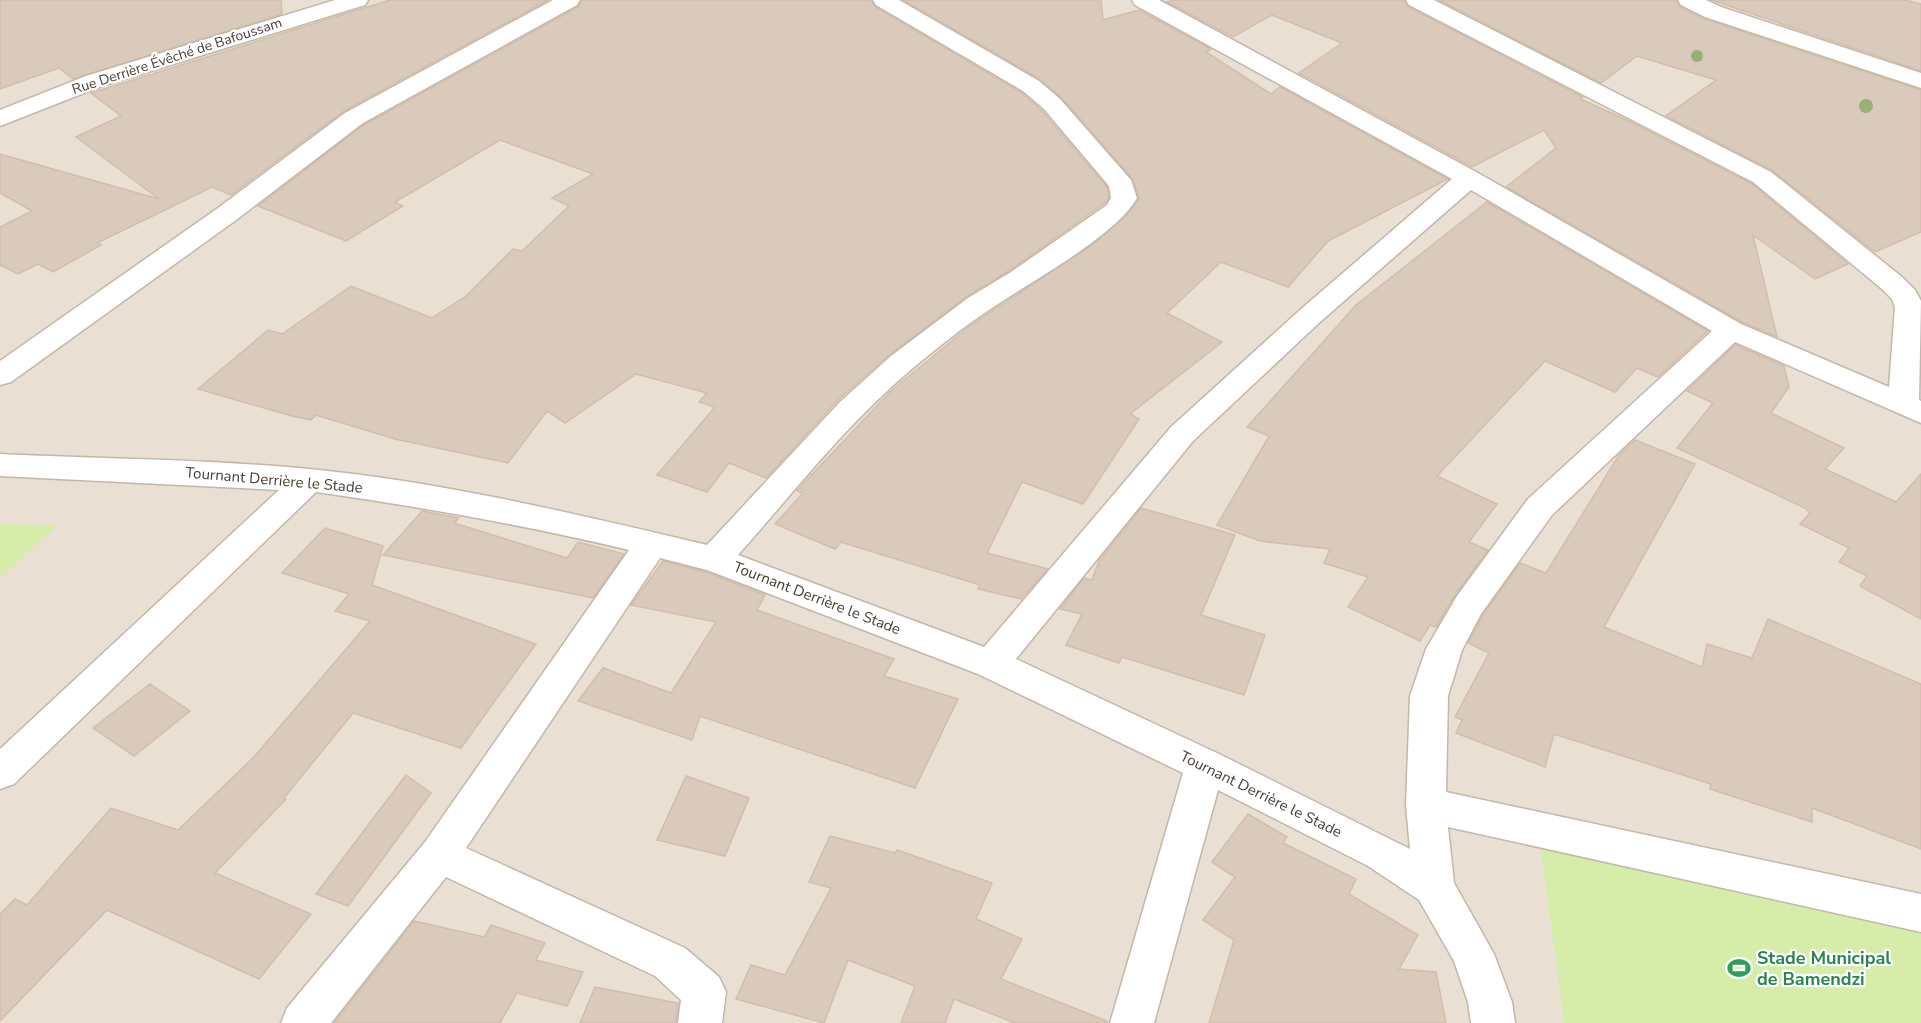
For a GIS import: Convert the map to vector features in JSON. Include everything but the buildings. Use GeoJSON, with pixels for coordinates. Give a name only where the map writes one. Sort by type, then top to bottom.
{"type":"FeatureCollection","features":[{"type":"Feature","properties":{"kind":"street","name":"Rue Derrière Évêché de Bafoussam"},"geometry":{"type":"LineString","coordinates":[[0,119],[94,81],[357,0]]}},
{"type":"Feature","properties":{"kind":"street"},"geometry":{"type":"LineString","coordinates":[[0,375],[227,214],[354,118],[569,0]]}},
{"type":"Feature","properties":{"kind":"street"},"geometry":{"type":"LineString","coordinates":[[714,559],[851,409],[902,363],[978,304],[1021,279],[1117,210],[1124,198],[1122,185],[1052,104],[1031,86],[884,0]]}},
{"type":"Feature","properties":{"kind":"street"},"geometry":{"type":"LineString","coordinates":[[1143,0],[1469,178],[1731,330],[1912,409],[1909,307],[1905,296],[1892,283],[1762,177],[1417,0]]}},
{"type":"Feature","properties":{"kind":"street"},"geometry":{"type":"LineString","coordinates":[[1689,0],[1713,12],[1921,81]]}},
{"type":"Feature","properties":{"kind":"street"},"geometry":{"type":"LineString","coordinates":[[991,664],[1182,434],[1310,316],[1469,178]]}},
{"type":"Feature","properties":{"kind":"street"},"geometry":{"type":"LineString","coordinates":[[1434,887],[1426,805],[1429,696],[1444,649],[1469,605],[1540,507],[1731,330]]}},
{"type":"Feature","properties":{"kind":"street","name":"Tournant Derrière le Stade"},"geometry":{"type":"LineString","coordinates":[[0,465],[309,480],[428,496],[652,543],[714,559],[991,664],[1205,765],[1382,854],[1434,887],[1473,954],[1490,1002],[1493,1023]]}},
{"type":"Feature","properties":{"kind":"street"},"geometry":{"type":"LineString","coordinates":[[0,774],[309,480]]}},
{"type":"Feature","properties":{"kind":"street"},"geometry":{"type":"LineString","coordinates":[[303,1023],[439,855],[652,543]]}},
{"type":"Feature","properties":{"kind":"street"},"geometry":{"type":"LineString","coordinates":[[1132,1023],[1205,765]]}},
{"type":"Feature","properties":{"kind":"street"},"geometry":{"type":"LineString","coordinates":[[1426,805],[1921,913]]}},
{"type":"Feature","properties":{"kind":"street"},"geometry":{"type":"LineString","coordinates":[[439,855],[670,962],[704,992],[700,1023]]}},
{"type":"Feature","properties":{"kind":"shaded area"},"geometry":{"type":"Polygon","coordinates":[[[0,0],[1921,0],[1921,1023],[0,1023],[0,0]]]}},
{"type":"Feature","properties":{"kind":"green space"},"geometry":{"type":"Polygon","coordinates":[[[0,524],[56,526],[0,578],[0,524]]]}},
{"type":"Feature","properties":{"kind":"green space","name":"Stade Municipal de Bamendzi"},"geometry":{"type":"Polygon","coordinates":[[[1538,826],[1921,913],[1921,1023],[1564,1023],[1538,826]]]}},
{"type":"Feature","properties":{"kind":"place","name":"Stade Municipal de Bamendzi"},"geometry":{"type":"Point","coordinates":[1739,968]}}]}
